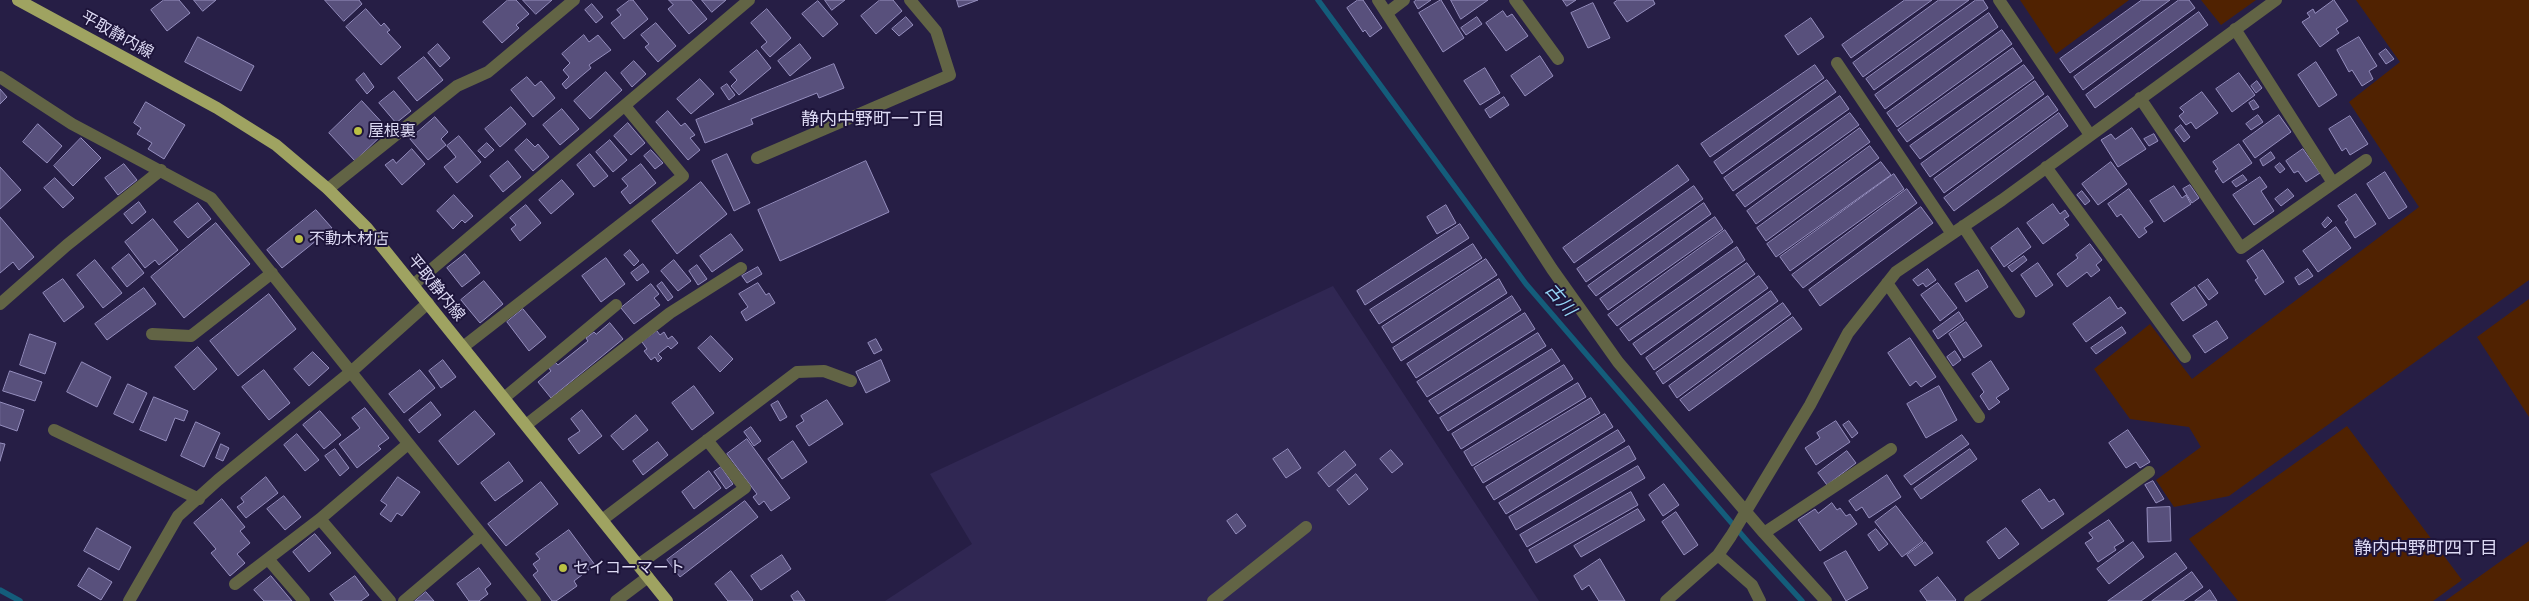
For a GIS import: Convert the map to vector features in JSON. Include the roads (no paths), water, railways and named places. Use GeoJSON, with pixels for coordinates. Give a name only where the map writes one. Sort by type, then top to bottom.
{"type":"FeatureCollection","features":[{"type":"Feature","properties":{"kind":"main road","name":"平取静内線"},"geometry":{"type":"LineString","coordinates":[[18,0],[217,108],[276,145],[328,189],[367,228],[667,601]]}},
{"type":"Feature","properties":{"kind":"street"},"geometry":{"type":"LineString","coordinates":[[328,189],[457,86],[488,72],[574,0]]}},
{"type":"Feature","properties":{"kind":"street"},"geometry":{"type":"LineString","coordinates":[[413,286],[749,0]]}},
{"type":"Feature","properties":{"kind":"street"},"geometry":{"type":"LineString","coordinates":[[757,158],[950,75],[936,31],[910,0]]}},
{"type":"Feature","properties":{"kind":"street"},"geometry":{"type":"LineString","coordinates":[[1378,0],[1552,269],[1618,362],[1826,601]]}},
{"type":"Feature","properties":{"kind":"street"},"geometry":{"type":"LineString","coordinates":[[1387,14],[1404,0]]}},
{"type":"Feature","properties":{"kind":"street"},"geometry":{"type":"LineString","coordinates":[[1515,0],[1558,60]]}},
{"type":"Feature","properties":{"kind":"street"},"geometry":{"type":"LineString","coordinates":[[1999,0],[2090,135]]}},
{"type":"Feature","properties":{"kind":"street"},"geometry":{"type":"LineString","coordinates":[[1666,601],[1718,555],[1747,512],[1810,405],[1848,333],[1896,272],[2046,167],[2276,0]]}},
{"type":"Feature","properties":{"kind":"street"},"geometry":{"type":"LineString","coordinates":[[2235,29],[2333,183]]}},
{"type":"Feature","properties":{"kind":"street"},"geometry":{"type":"LineString","coordinates":[[1837,63],[1952,234]]}},
{"type":"Feature","properties":{"kind":"street"},"geometry":{"type":"LineString","coordinates":[[0,76],[72,124],[212,198],[535,601]]}},
{"type":"Feature","properties":{"kind":"street"},"geometry":{"type":"LineString","coordinates":[[2140,98],[2241,248],[2366,160]]}},
{"type":"Feature","properties":{"kind":"street"},"geometry":{"type":"LineString","coordinates":[[463,346],[684,176],[625,106]]}},
{"type":"Feature","properties":{"kind":"street"},"geometry":{"type":"LineString","coordinates":[[2046,167],[2184,357]]}},
{"type":"Feature","properties":{"kind":"street"},"geometry":{"type":"LineString","coordinates":[[0,304],[67,245],[161,170]]}},
{"type":"Feature","properties":{"kind":"street"},"geometry":{"type":"LineString","coordinates":[[1963,226],[2019,312]]}},
{"type":"Feature","properties":{"kind":"street"},"geometry":{"type":"LineString","coordinates":[[526,425],[670,313],[741,268]]}},
{"type":"Feature","properties":{"kind":"street"},"geometry":{"type":"LineString","coordinates":[[152,334],[191,336],[272,273]]}},
{"type":"Feature","properties":{"kind":"street"},"geometry":{"type":"LineString","coordinates":[[1887,283],[1979,417]]}},
{"type":"Feature","properties":{"kind":"street"},"geometry":{"type":"LineString","coordinates":[[129,601],[178,516],[218,480],[352,371],[428,304]]}},
{"type":"Feature","properties":{"kind":"street"},"geometry":{"type":"LineString","coordinates":[[504,398],[616,305]]}},
{"type":"Feature","properties":{"kind":"street"},"geometry":{"type":"LineString","coordinates":[[602,520],[764,395],[797,372],[824,372],[851,381]]}},
{"type":"Feature","properties":{"kind":"street"},"geometry":{"type":"LineString","coordinates":[[54,430],[199,499]]}},
{"type":"Feature","properties":{"kind":"street"},"geometry":{"type":"LineString","coordinates":[[638,565],[745,488],[707,440]]}},
{"type":"Feature","properties":{"kind":"street"},"geometry":{"type":"LineString","coordinates":[[235,584],[320,519],[408,444]]}},
{"type":"Feature","properties":{"kind":"street"},"geometry":{"type":"LineString","coordinates":[[1764,532],[1891,450]]}},
{"type":"Feature","properties":{"kind":"street"},"geometry":{"type":"LineString","coordinates":[[1970,601],[2150,472]]}},
{"type":"Feature","properties":{"kind":"street"},"geometry":{"type":"LineString","coordinates":[[320,519],[390,601]]}},
{"type":"Feature","properties":{"kind":"street"},"geometry":{"type":"LineString","coordinates":[[1213,601],[1306,527]]}},
{"type":"Feature","properties":{"kind":"street"},"geometry":{"type":"LineString","coordinates":[[404,601],[482,536]]}},
{"type":"Feature","properties":{"kind":"street"},"geometry":{"type":"LineString","coordinates":[[1718,555],[1752,585],[1760,601]]}},
{"type":"Feature","properties":{"kind":"street"},"geometry":{"type":"LineString","coordinates":[[268,559],[304,601]]}},
{"type":"Feature","properties":{"kind":"street"},"geometry":{"type":"LineString","coordinates":[[616,601],[648,577]]}},
{"type":"Feature","properties":{"kind":"waterway","name":"古川"},"geometry":{"type":"LineString","coordinates":[[1318,0],[1526,284],[1748,542],[1802,601]]}},
{"type":"Feature","properties":{"kind":"waterway"},"geometry":{"type":"LineString","coordinates":[[0,590],[20,601]]}},
{"type":"Feature","properties":{"kind":"place","name":"屋根裏"},"geometry":{"type":"Point","coordinates":[358,131]}},
{"type":"Feature","properties":{"kind":"place","name":"不動木材店"},"geometry":{"type":"Point","coordinates":[299,239]}},
{"type":"Feature","properties":{"kind":"place","name":"セイコーマート"},"geometry":{"type":"Point","coordinates":[563,568]}},
{"type":"Feature","properties":{"kind":"district","name":"静内中野町一丁目"},"geometry":{"type":"Point","coordinates":[873,120]}},
{"type":"Feature","properties":{"kind":"district","name":"静内中野町四丁目"},"geometry":{"type":"Point","coordinates":[2426,549]}}]}
